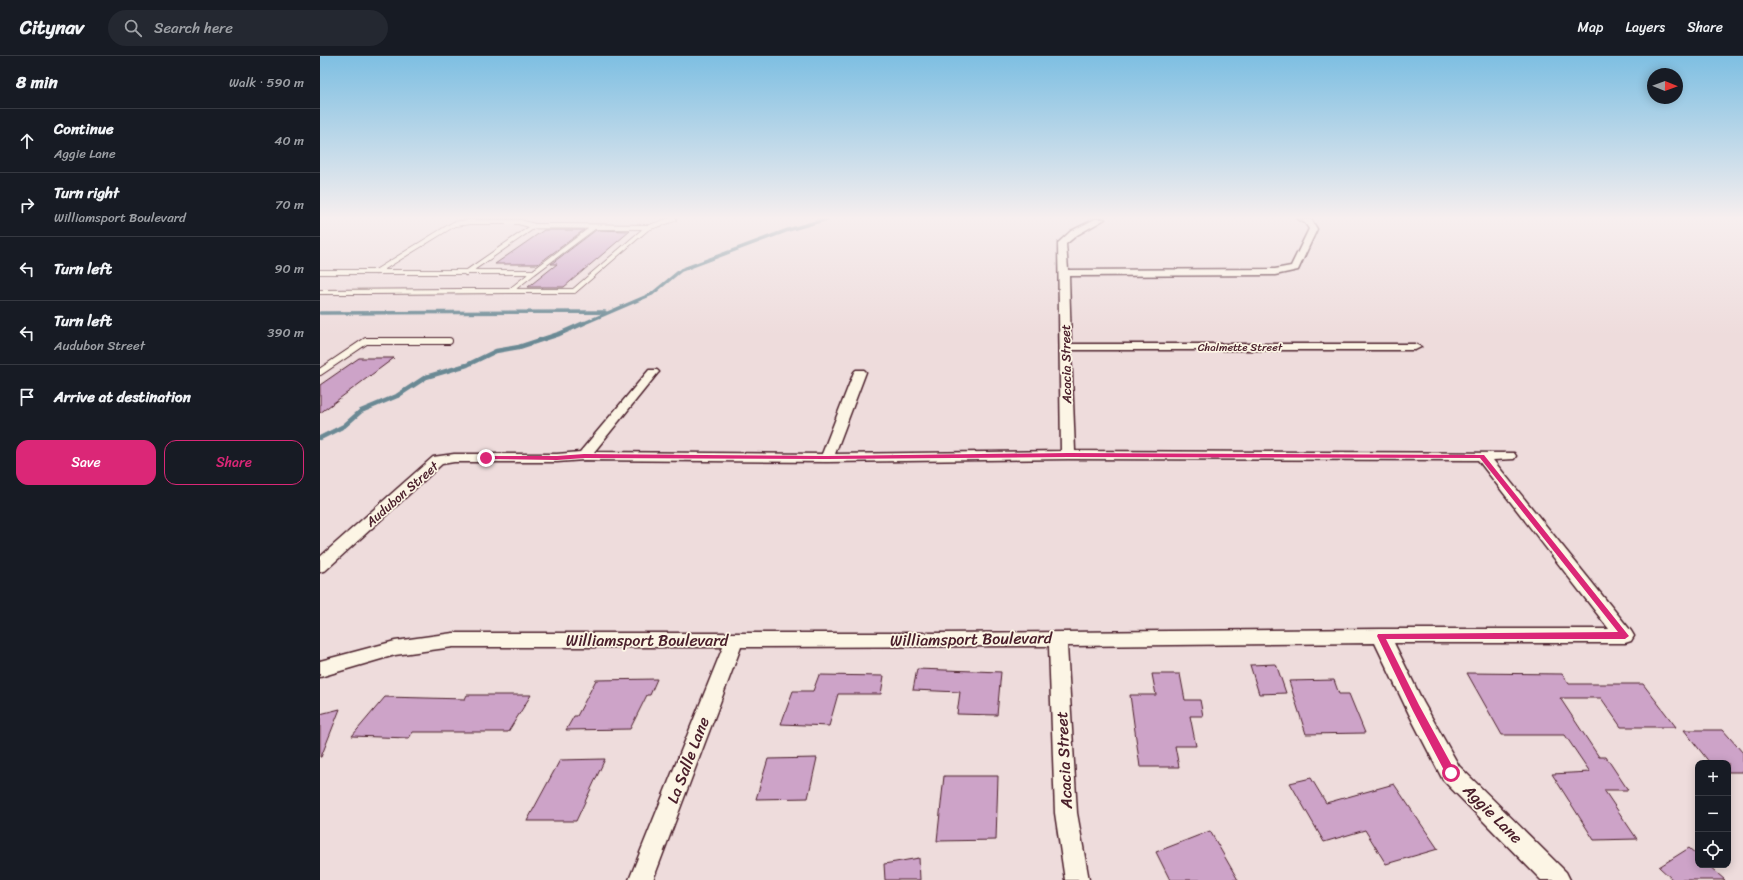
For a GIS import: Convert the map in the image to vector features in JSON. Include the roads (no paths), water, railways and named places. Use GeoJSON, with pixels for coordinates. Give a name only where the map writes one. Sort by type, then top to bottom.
{"type":"FeatureCollection","features":[{"type":"Feature","properties":{"kind":"street","name":"Acacia Street"},"geometry":{"type":"LineString","coordinates":[[1063,257],[1068,455]]}},
{"type":"Feature","properties":{"kind":"street"},"geometry":{"type":"LineString","coordinates":[[1064,273],[1275,272],[1295,268],[1300,257]]}},
{"type":"Feature","properties":{"kind":"street","name":"Chalmette Street"},"geometry":{"type":"LineString","coordinates":[[1066,348],[1415,347]]}},
{"type":"Feature","properties":{"kind":"street"},"geometry":{"type":"LineString","coordinates":[[584,456],[653,372]]}},
{"type":"Feature","properties":{"kind":"street"},"geometry":{"type":"LineString","coordinates":[[827,458],[860,372]]}},
{"type":"Feature","properties":{"kind":"street","name":"Audubon Street"},"geometry":{"type":"LineString","coordinates":[[320,566],[438,460],[460,458],[557,458],[584,456],[827,458],[1068,455],[1509,456]]}},
{"type":"Feature","properties":{"kind":"street","name":"Williamsport Boulevard"},"geometry":{"type":"LineString","coordinates":[[320,669],[396,648],[453,640],[1625,636],[1482,456]]}},
{"type":"Feature","properties":{"kind":"street","name":"Aggie Lane"},"geometry":{"type":"LineString","coordinates":[[1381,636],[1416,708],[1451,773],[1558,880]]}},
{"type":"Feature","properties":{"kind":"street","name":"Acacia Street"},"geometry":{"type":"LineString","coordinates":[[1058,638],[1066,813],[1077,880]]}},
{"type":"Feature","properties":{"kind":"street","name":"La Salle Lane"},"geometry":{"type":"LineString","coordinates":[[641,880],[735,640]]}},
{"type":"Feature","properties":{"kind":"lane"},"geometry":{"type":"LineString","coordinates":[[375,272],[399,257]]}},
{"type":"Feature","properties":{"kind":"lane"},"geometry":{"type":"LineString","coordinates":[[466,273],[488,257]]}},
{"type":"Feature","properties":{"kind":"lane"},"geometry":{"type":"LineString","coordinates":[[510,291],[553,257]]}},
{"type":"Feature","properties":{"kind":"lane"},"geometry":{"type":"LineString","coordinates":[[320,292],[574,291],[614,257]]}},
{"type":"Feature","properties":{"kind":"lane"},"geometry":{"type":"LineString","coordinates":[[320,272],[534,272]]}},
{"type":"Feature","properties":{"kind":"lane"},"geometry":{"type":"LineString","coordinates":[[320,372],[366,341],[449,341]]}},
{"type":"Feature","properties":{"kind":"waterway"},"geometry":{"type":"LineString","coordinates":[[582,324],[652,294],[681,270],[715,257]]}},
{"type":"Feature","properties":{"kind":"waterway"},"geometry":{"type":"LineString","coordinates":[[320,313],[605,312]]}},
{"type":"Feature","properties":{"kind":"waterway"},"geometry":{"type":"LineString","coordinates":[[320,438],[344,426],[361,411],[397,396],[426,377],[467,365],[496,351],[519,347],[559,334],[584,323]]}}]}
